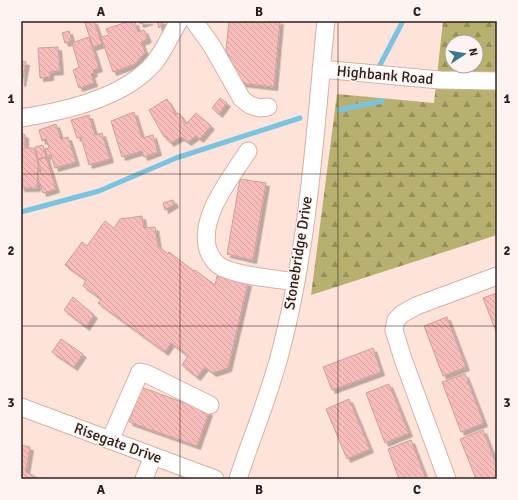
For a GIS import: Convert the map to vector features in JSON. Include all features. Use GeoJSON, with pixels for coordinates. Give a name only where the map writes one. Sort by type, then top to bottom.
{"type":"FeatureCollection","features":[{"type":"Feature","properties":{"kind":"street"},"geometry":{"type":"LineString","coordinates":[[21,118],[46,114],[118,91],[139,78],[155,62],[179,21]]}},
{"type":"Feature","properties":{"kind":"street"},"geometry":{"type":"LineString","coordinates":[[194,21],[212,46],[233,86],[242,99],[250,106],[259,108],[268,106]]}},
{"type":"Feature","properties":{"kind":"street","name":"Stonebridge Drive"},"geometry":{"type":"LineString","coordinates":[[243,478],[281,351],[304,233],[326,21]]}},
{"type":"Feature","properties":{"kind":"street","name":"Highbank Road"},"geometry":{"type":"LineString","coordinates":[[321,69],[440,80],[497,81]]}},
{"type":"Feature","properties":{"kind":"street"},"geometry":{"type":"LineString","coordinates":[[248,151],[223,190],[207,222],[206,241],[211,259],[221,267],[241,274],[295,282]]}},
{"type":"Feature","properties":{"kind":"street"},"geometry":{"type":"LineString","coordinates":[[447,479],[403,359],[394,330],[396,320],[402,314],[416,306],[497,276]]}},
{"type":"Feature","properties":{"kind":"street"},"geometry":{"type":"LineString","coordinates":[[110,440],[140,372],[145,373],[210,405]]}},
{"type":"Feature","properties":{"kind":"street","name":"Risegate Drive"},"geometry":{"type":"LineString","coordinates":[[21,407],[215,479]]}},
{"type":"Feature","properties":{"kind":"street"},"geometry":{"type":"LineString","coordinates":[[144,479],[153,456]]}},
{"type":"Feature","properties":{"kind":"green space"},"geometry":{"type":"Polygon","coordinates":[[[443,21],[497,21],[497,235],[311,295],[337,94],[434,103],[443,21]]]}},
{"type":"Feature","properties":{"kind":"building"},"geometry":{"type":"Polygon","coordinates":[[[94,21],[102,44],[93,47],[85,23],[94,21]]]}},
{"type":"Feature","properties":{"kind":"building"},"geometry":{"type":"Polygon","coordinates":[[[130,21],[131,23],[135,22],[138,32],[144,30],[148,39],[141,42],[145,52],[135,64],[113,72],[101,37],[109,35],[106,29],[130,21]]]}},
{"type":"Feature","properties":{"kind":"building"},"geometry":{"type":"Polygon","coordinates":[[[139,21],[150,21],[140,24],[139,21]]]}},
{"type":"Feature","properties":{"kind":"building"},"geometry":{"type":"Polygon","coordinates":[[[157,21],[164,21],[159,28],[157,21]]]}},
{"type":"Feature","properties":{"kind":"building"},"geometry":{"type":"Polygon","coordinates":[[[229,21],[280,21],[274,87],[240,83],[226,50],[229,21]]]}},
{"type":"Feature","properties":{"kind":"building"},"geometry":{"type":"Polygon","coordinates":[[[69,31],[72,41],[65,43],[62,33],[69,31]]]}},
{"type":"Feature","properties":{"kind":"building"},"geometry":{"type":"Polygon","coordinates":[[[89,37],[99,68],[93,70],[94,73],[91,74],[94,83],[79,88],[73,70],[79,67],[72,43],[89,37]]]}},
{"type":"Feature","properties":{"kind":"building"},"geometry":{"type":"Polygon","coordinates":[[[58,47],[60,71],[50,72],[50,77],[40,78],[38,48],[58,47]]]}},
{"type":"Feature","properties":{"kind":"building"},"geometry":{"type":"Polygon","coordinates":[[[21,61],[26,62],[22,83],[21,83],[21,61]]]}},
{"type":"Feature","properties":{"kind":"building"},"geometry":{"type":"Polygon","coordinates":[[[220,98],[227,103],[219,114],[212,108],[220,98]]]}},
{"type":"Feature","properties":{"kind":"building"},"geometry":{"type":"Polygon","coordinates":[[[167,99],[176,115],[179,113],[186,124],[196,113],[211,126],[200,139],[196,136],[188,142],[181,137],[170,143],[166,136],[164,137],[149,110],[167,99]]]}},
{"type":"Feature","properties":{"kind":"building"},"geometry":{"type":"Polygon","coordinates":[[[134,112],[142,138],[153,135],[158,152],[144,157],[142,151],[122,157],[111,121],[134,112]]]}},
{"type":"Feature","properties":{"kind":"building"},"geometry":{"type":"Polygon","coordinates":[[[89,115],[95,135],[102,133],[110,159],[89,165],[81,137],[77,138],[71,120],[89,115]]]}},
{"type":"Feature","properties":{"kind":"building"},"geometry":{"type":"Polygon","coordinates":[[[56,124],[61,139],[68,137],[76,162],[55,168],[51,155],[47,156],[45,149],[49,148],[46,139],[42,141],[39,130],[56,124]]]}},
{"type":"Feature","properties":{"kind":"building"},"geometry":{"type":"Polygon","coordinates":[[[21,133],[25,135],[25,148],[34,148],[38,163],[37,188],[21,188],[21,133]]]}},
{"type":"Feature","properties":{"kind":"building"},"geometry":{"type":"Polygon","coordinates":[[[43,145],[46,157],[38,159],[35,147],[43,145]]]}},
{"type":"Feature","properties":{"kind":"building"},"geometry":{"type":"Polygon","coordinates":[[[46,157],[56,189],[43,193],[38,178],[38,172],[41,171],[38,160],[46,157]]]}},
{"type":"Feature","properties":{"kind":"building"},"geometry":{"type":"Polygon","coordinates":[[[240,179],[266,183],[253,260],[227,254],[240,179]]]}},
{"type":"Feature","properties":{"kind":"building"},"geometry":{"type":"Polygon","coordinates":[[[173,200],[175,204],[165,210],[163,203],[173,200]]]}},
{"type":"Feature","properties":{"kind":"building"},"geometry":{"type":"Polygon","coordinates":[[[142,216],[144,228],[155,227],[158,246],[168,254],[169,252],[215,285],[217,276],[248,283],[228,368],[213,373],[205,367],[197,377],[182,365],[188,356],[171,343],[165,352],[98,303],[101,299],[83,286],[86,280],[65,265],[82,242],[87,246],[105,221],[114,228],[120,219],[142,216]]]}},
{"type":"Feature","properties":{"kind":"building"},"geometry":{"type":"Polygon","coordinates":[[[497,293],[497,334],[483,298],[497,293]]]}},
{"type":"Feature","properties":{"kind":"building"},"geometry":{"type":"Polygon","coordinates":[[[73,297],[94,315],[86,327],[64,310],[73,297]]]}},
{"type":"Feature","properties":{"kind":"building"},"geometry":{"type":"Polygon","coordinates":[[[447,317],[466,367],[443,376],[424,326],[447,317]]]}},
{"type":"Feature","properties":{"kind":"building"},"geometry":{"type":"Polygon","coordinates":[[[61,339],[83,354],[74,367],[52,352],[61,339]]]}},
{"type":"Feature","properties":{"kind":"building"},"geometry":{"type":"Polygon","coordinates":[[[373,348],[381,372],[332,390],[323,367],[373,348]]]}},
{"type":"Feature","properties":{"kind":"building"},"geometry":{"type":"Polygon","coordinates":[[[465,374],[484,423],[461,432],[442,382],[465,374]]]}},
{"type":"Feature","properties":{"kind":"building"},"geometry":{"type":"Polygon","coordinates":[[[389,384],[409,433],[385,443],[366,393],[389,384]]]}},
{"type":"Feature","properties":{"kind":"building"},"geometry":{"type":"Polygon","coordinates":[[[141,387],[209,412],[197,446],[129,422],[141,387]]]}},
{"type":"Feature","properties":{"kind":"building"},"geometry":{"type":"Polygon","coordinates":[[[349,399],[370,449],[347,459],[326,409],[349,399]]]}},
{"type":"Feature","properties":{"kind":"building"},"geometry":{"type":"Polygon","coordinates":[[[483,430],[497,466],[497,479],[476,479],[460,439],[483,430]]]}},
{"type":"Feature","properties":{"kind":"building"},"geometry":{"type":"Polygon","coordinates":[[[411,440],[426,479],[399,479],[388,449],[411,440]]]}},
{"type":"Feature","properties":{"kind":"building"},"geometry":{"type":"Polygon","coordinates":[[[21,445],[30,447],[26,472],[40,479],[21,479],[21,445]]]}},
{"type":"Feature","properties":{"kind":"waterway"},"geometry":{"type":"LineString","coordinates":[[380,65],[403,21]]}},
{"type":"Feature","properties":{"kind":"waterway"},"geometry":{"type":"LineString","coordinates":[[339,110],[382,101]]}},
{"type":"Feature","properties":{"kind":"waterway"},"geometry":{"type":"LineString","coordinates":[[21,212],[99,191],[176,158],[300,118]]}}]}
